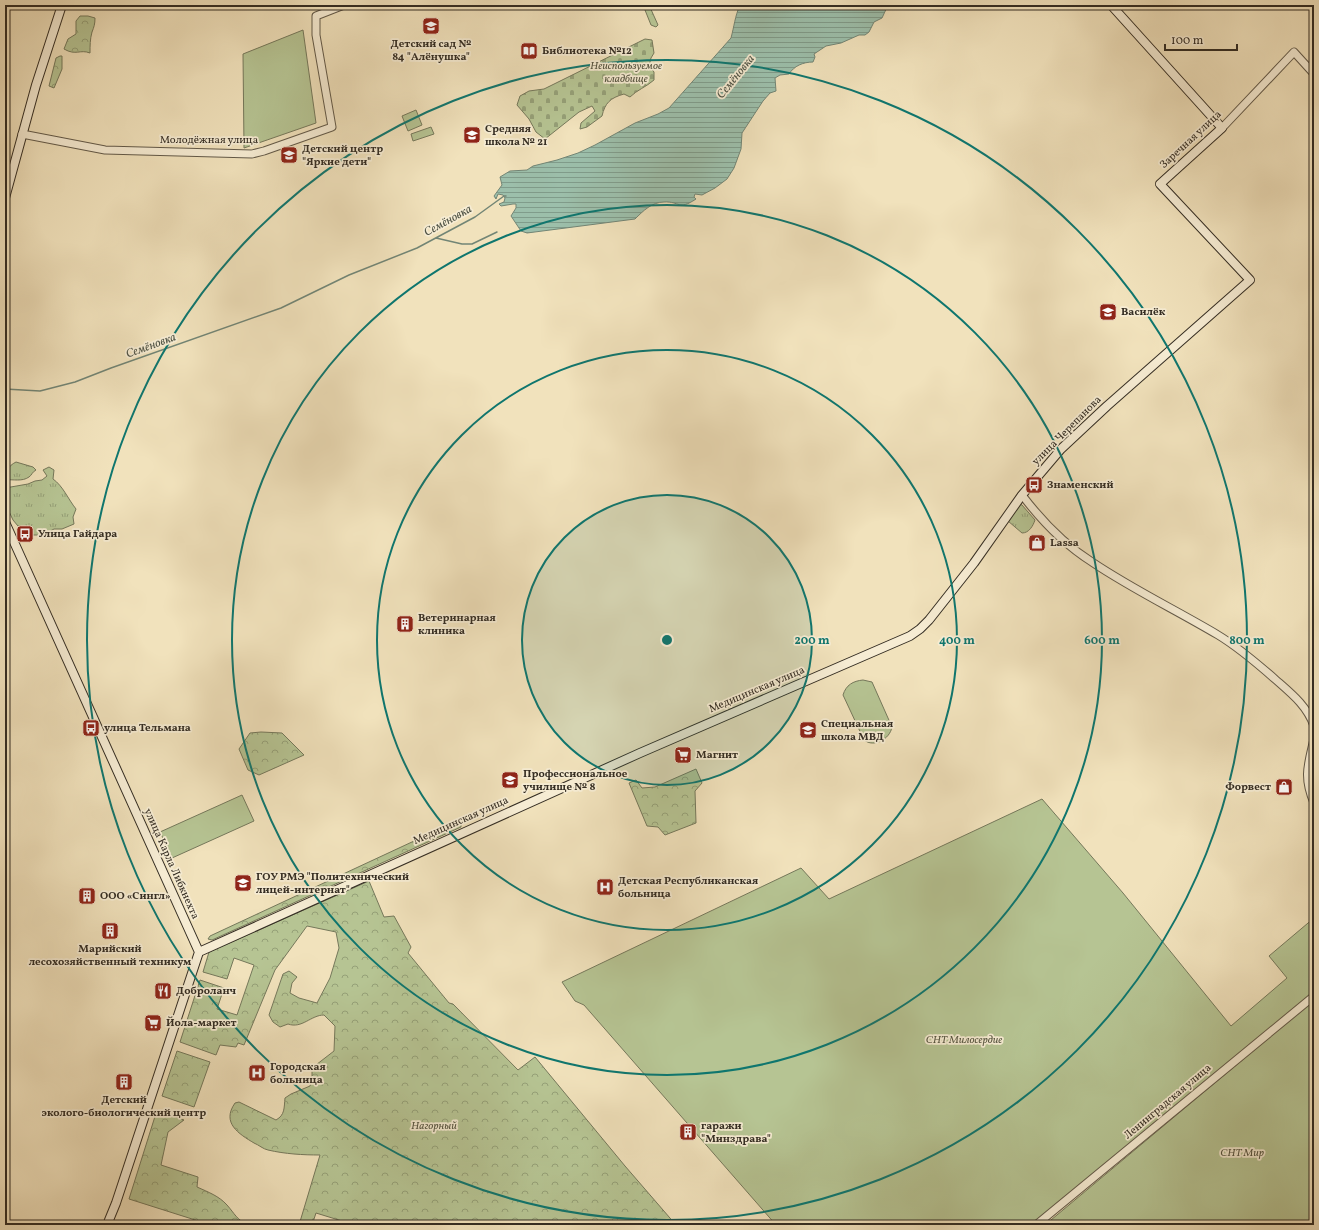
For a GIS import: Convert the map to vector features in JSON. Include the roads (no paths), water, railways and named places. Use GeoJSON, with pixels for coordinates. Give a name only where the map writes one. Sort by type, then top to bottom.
{"type":"FeatureCollection","features":[{"type":"Feature","properties":{"kind":"main road"},"geometry":{"type":"LineString","coordinates":[[5,198],[36,85],[62,5]]}},
{"type":"Feature","properties":{"kind":"main road"},"geometry":{"type":"LineString","coordinates":[[1111,5],[1222,128]]}},
{"type":"Feature","properties":{"kind":"main road","name":"Заречная улица"},"geometry":{"type":"LineString","coordinates":[[1222,128],[1160,184],[1250,280]]}},
{"type":"Feature","properties":{"kind":"main road","name":"улица Черепанова"},"geometry":{"type":"LineString","coordinates":[[864,656],[910,636],[925,625],[974,563],[1022,495],[1061,449],[1107,406],[1250,280]]}},
{"type":"Feature","properties":{"kind":"main road","name":"улица Карла Либкнехта"},"geometry":{"type":"LineString","coordinates":[[5,522],[199,952]]}},
{"type":"Feature","properties":{"kind":"main road","name":"Медицинская улица"},"geometry":{"type":"LineString","coordinates":[[199,952],[640,753],[864,656]]}},
{"type":"Feature","properties":{"kind":"main road"},"geometry":{"type":"LineString","coordinates":[[107,1225],[116,1203],[199,952]]}},
{"type":"Feature","properties":{"kind":"street","name":"Молодёжная улица"},"geometry":{"type":"LineString","coordinates":[[22,134],[105,150],[252,154],[332,127],[315,24],[316,16],[344,5]]}},
{"type":"Feature","properties":{"kind":"street","name":"Заречная улица"},"geometry":{"type":"LineString","coordinates":[[1222,128],[1294,52],[1314,74]]}},
{"type":"Feature","properties":{"kind":"street"},"geometry":{"type":"LineString","coordinates":[[1022,495],[1041,518],[1084,557],[1139,591],[1219,636],[1265,670],[1299,700],[1309,712],[1314,726]]}},
{"type":"Feature","properties":{"kind":"street"},"geometry":{"type":"LineString","coordinates":[[1314,739],[1307,772],[1308,788],[1314,803]]}},
{"type":"Feature","properties":{"kind":"street","name":"Ленинградская улица"},"geometry":{"type":"LineString","coordinates":[[1036,1225],[1314,996]]}},
{"type":"Feature","properties":{"kind":"water"},"geometry":{"type":"Polygon","coordinates":[[[740,5],[888,5],[882,18],[874,22],[869,32],[865,35],[859,35],[841,43],[826,46],[814,54],[815,57],[813,62],[799,65],[789,74],[780,75],[775,78],[776,91],[770,93],[763,101],[742,133],[741,149],[734,168],[727,179],[715,188],[702,195],[695,194],[694,197],[696,199],[690,203],[679,205],[669,202],[660,202],[652,205],[635,219],[527,233],[521,231],[511,216],[516,208],[516,204],[501,206],[499,204],[504,202],[505,198],[503,195],[498,194],[496,199],[494,196],[502,185],[500,177],[510,171],[527,170],[533,166],[578,153],[635,123],[669,108],[731,38],[740,5]]]}},
{"type":"Feature","properties":{"kind":"waterway","name":"Семёновка"},"geometry":{"type":"LineString","coordinates":[[5,389],[40,391],[75,382],[281,308],[349,275],[417,248],[475,217],[506,196]]}},
{"type":"Feature","properties":{"kind":"waterway"},"geometry":{"type":"LineString","coordinates":[[436,238],[462,244],[472,244],[497,232]]}},
{"type":"Feature","properties":{"kind":"place","name":"Детский сад № 84 \"Алёнушка\""},"geometry":{"type":"Point","coordinates":[431,26]}},
{"type":"Feature","properties":{"kind":"place","name":"Библиотека №12"},"geometry":{"type":"Point","coordinates":[529,51]}},
{"type":"Feature","properties":{"kind":"place","name":"Средняя школа № 21"},"geometry":{"type":"Point","coordinates":[472,135]}},
{"type":"Feature","properties":{"kind":"place","name":"Детский центр \"Яркие дети\""},"geometry":{"type":"Point","coordinates":[289,155]}},
{"type":"Feature","properties":{"kind":"place","name":"Василёк"},"geometry":{"type":"Point","coordinates":[1108,312]}},
{"type":"Feature","properties":{"kind":"place","name":"Знаменский"},"geometry":{"type":"Point","coordinates":[1034,485]}},
{"type":"Feature","properties":{"kind":"place","name":"Улица Гайдара"},"geometry":{"type":"Point","coordinates":[25,534]}},
{"type":"Feature","properties":{"kind":"place","name":"Lassa"},"geometry":{"type":"Point","coordinates":[1037,543]}},
{"type":"Feature","properties":{"kind":"place","name":"Ветеринарная клиника"},"geometry":{"type":"Point","coordinates":[405,624]}},
{"type":"Feature","properties":{"kind":"place","name":"улица Тельмана"},"geometry":{"type":"Point","coordinates":[91,728]}},
{"type":"Feature","properties":{"kind":"place","name":"Специальная школа МВД"},"geometry":{"type":"Point","coordinates":[808,730]}},
{"type":"Feature","properties":{"kind":"place","name":"Магнит"},"geometry":{"type":"Point","coordinates":[683,755]}},
{"type":"Feature","properties":{"kind":"place","name":"Профессиональное училище № 8"},"geometry":{"type":"Point","coordinates":[510,780]}},
{"type":"Feature","properties":{"kind":"place","name":"Форвест"},"geometry":{"type":"Point","coordinates":[1284,787]}},
{"type":"Feature","properties":{"kind":"place","name":"ГОУ РМЭ \"Политехнический лицей-интернат\""},"geometry":{"type":"Point","coordinates":[243,883]}},
{"type":"Feature","properties":{"kind":"place","name":"Детская Республиканская больница"},"geometry":{"type":"Point","coordinates":[605,887]}},
{"type":"Feature","properties":{"kind":"place","name":"ООО «Сингл»"},"geometry":{"type":"Point","coordinates":[87,896]}},
{"type":"Feature","properties":{"kind":"place","name":"Марийский лесохозяйственный техникум"},"geometry":{"type":"Point","coordinates":[110,931]}},
{"type":"Feature","properties":{"kind":"place","name":"Доброланч"},"geometry":{"type":"Point","coordinates":[163,991]}},
{"type":"Feature","properties":{"kind":"place","name":"Йола-маркет"},"geometry":{"type":"Point","coordinates":[153,1023]}},
{"type":"Feature","properties":{"kind":"place","name":"Городская больница"},"geometry":{"type":"Point","coordinates":[257,1073]}},
{"type":"Feature","properties":{"kind":"place","name":"Детский эколого-биологический центр"},"geometry":{"type":"Point","coordinates":[124,1082]}},
{"type":"Feature","properties":{"kind":"place","name":"гаражи \"Минздрава\""},"geometry":{"type":"Point","coordinates":[688,1132]}},
{"type":"Feature","properties":{"kind":"park label","name":"Неиспользуемое кладбище"},"geometry":{"type":"Point","coordinates":[626,72]}},
{"type":"Feature","properties":{"kind":"park label","name":"СНТ Милосердие"},"geometry":{"type":"Point","coordinates":[964,1040]}},
{"type":"Feature","properties":{"kind":"park label","name":"Нагорный"},"geometry":{"type":"Point","coordinates":[434,1126]}},
{"type":"Feature","properties":{"kind":"park label","name":"СНТ Мир"},"geometry":{"type":"Point","coordinates":[1242,1153]}}]}
